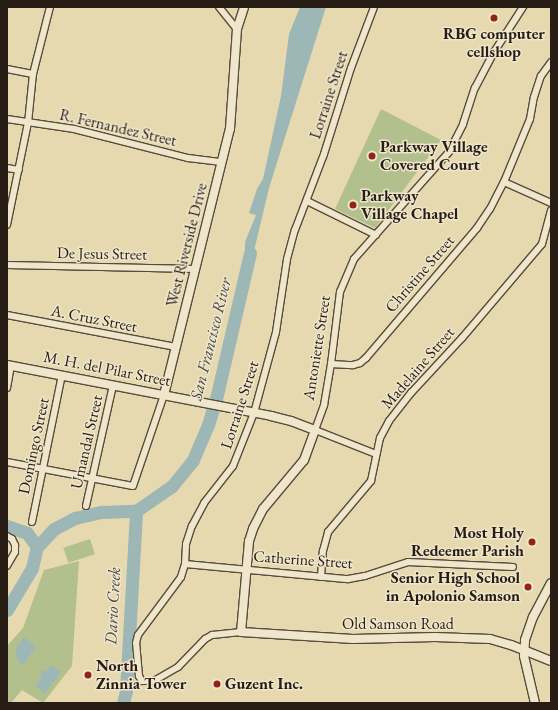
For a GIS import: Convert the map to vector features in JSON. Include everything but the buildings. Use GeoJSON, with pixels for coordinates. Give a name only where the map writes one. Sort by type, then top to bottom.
{"type":"FeatureCollection","features":[{"type":"Feature","properties":{"kind":"street"},"geometry":{"type":"LineString","coordinates":[[7,225],[28,123],[33,74],[50,7]]}},
{"type":"Feature","properties":{"kind":"street"},"geometry":{"type":"LineString","coordinates":[[219,7],[237,28]]}},
{"type":"Feature","properties":{"kind":"street","name":"West Riverside Drive"},"geometry":{"type":"LineString","coordinates":[[92,478],[133,486],[164,395],[230,129],[237,28],[244,7]]}},
{"type":"Feature","properties":{"kind":"street","name":"Lorraine Street"},"geometry":{"type":"LineString","coordinates":[[241,632],[212,635],[205,639],[178,667],[154,682],[142,681],[138,670],[136,643],[138,635],[181,577],[185,564],[186,544],[192,526],[204,504],[233,466],[254,412],[276,332],[287,259],[295,230],[307,201],[351,68],[374,7]]}},
{"type":"Feature","properties":{"kind":"street","name":"Antoniette Street"},"geometry":{"type":"LineString","coordinates":[[241,632],[249,541],[257,518],[304,460],[324,405],[340,292],[354,259],[449,152],[463,124],[475,88],[494,52],[523,7]]}},
{"type":"Feature","properties":{"kind":"street","name":"Christine Street"},"geometry":{"type":"LineString","coordinates":[[331,364],[352,365],[360,363],[366,358],[477,228],[490,209],[504,182],[530,119],[534,98],[541,76],[551,62]]}},
{"type":"Feature","properties":{"kind":"street"},"geometry":{"type":"LineString","coordinates":[[7,69],[33,74]]}},
{"type":"Feature","properties":{"kind":"street","name":"R. Fernandez Street"},"geometry":{"type":"LineString","coordinates":[[7,119],[74,129],[188,158],[222,162]]}},
{"type":"Feature","properties":{"kind":"street"},"geometry":{"type":"LineString","coordinates":[[7,168],[19,170]]}},
{"type":"Feature","properties":{"kind":"street"},"geometry":{"type":"LineString","coordinates":[[504,182],[551,203]]}},
{"type":"Feature","properties":{"kind":"street"},"geometry":{"type":"LineString","coordinates":[[307,201],[376,235]]}},
{"type":"Feature","properties":{"kind":"street","name":"Madelaine Street"},"geometry":{"type":"LineString","coordinates":[[321,577],[323,551],[328,532],[371,482],[380,438],[389,421],[411,393],[462,338],[542,244],[551,210]]}},
{"type":"Feature","properties":{"kind":"street","name":"De Jesus Street"},"geometry":{"type":"LineString","coordinates":[[7,265],[196,269]]}},
{"type":"Feature","properties":{"kind":"street","name":"A. Cruz Street"},"geometry":{"type":"LineString","coordinates":[[7,315],[176,347]]}},
{"type":"Feature","properties":{"kind":"street"},"geometry":{"type":"LineString","coordinates":[[7,388],[9,365]]}},
{"type":"Feature","properties":{"kind":"street","name":"M. H. del Pilar Street"},"geometry":{"type":"LineString","coordinates":[[9,365],[254,412],[291,421],[315,430]]}},
{"type":"Feature","properties":{"kind":"street","name":"Domingo Street"},"geometry":{"type":"LineString","coordinates":[[32,522],[62,375]]}},
{"type":"Feature","properties":{"kind":"street","name":"Umandal Street"},"geometry":{"type":"LineString","coordinates":[[86,506],[113,385]]}},
{"type":"Feature","properties":{"kind":"street"},"geometry":{"type":"LineString","coordinates":[[315,430],[376,454]]}},
{"type":"Feature","properties":{"kind":"street"},"geometry":{"type":"LineString","coordinates":[[7,462],[92,478]]}},
{"type":"Feature","properties":{"kind":"street"},"geometry":{"type":"LineString","coordinates":[[7,536],[12,539],[16,545],[15,552],[7,566]]}},
{"type":"Feature","properties":{"kind":"street","name":"Catherine Street"},"geometry":{"type":"LineString","coordinates":[[185,564],[348,579],[365,576],[408,562],[513,567]]}},
{"type":"Feature","properties":{"kind":"street"},"geometry":{"type":"LineString","coordinates":[[535,703],[524,650],[527,632],[551,583]]}},
{"type":"Feature","properties":{"kind":"street","name":"Old Samson Road"},"geometry":{"type":"LineString","coordinates":[[241,632],[353,639],[389,637],[475,638],[499,641],[551,661]]}},
{"type":"Feature","properties":{"kind":"green space"},"geometry":{"type":"Polygon","coordinates":[[[381,109],[441,140],[375,228],[335,209],[381,109]]]}},
{"type":"Feature","properties":{"kind":"green space"},"geometry":{"type":"Polygon","coordinates":[[[90,539],[95,554],[68,563],[63,548],[90,539]]]}},
{"type":"Feature","properties":{"kind":"green space"},"geometry":{"type":"Polygon","coordinates":[[[79,561],[72,666],[43,703],[22,690],[11,703],[7,703],[7,646],[23,628],[44,570],[79,561]]]}},
{"type":"Feature","properties":{"kind":"water"},"geometry":{"type":"Polygon","coordinates":[[[300,7],[326,7],[269,188],[249,272],[245,270],[245,242],[256,215],[249,213],[257,189],[263,179],[281,96],[289,34],[300,7]]]}},
{"type":"Feature","properties":{"kind":"water"},"geometry":{"type":"Polygon","coordinates":[[[24,637],[36,647],[23,665],[18,661],[15,650],[24,637]]]}},
{"type":"Feature","properties":{"kind":"water"},"geometry":{"type":"Polygon","coordinates":[[[51,665],[61,672],[45,693],[35,686],[41,679],[39,677],[43,670],[46,672],[51,665]]]}},
{"type":"Feature","properties":{"kind":"waterway","name":"San Francisco River"},"geometry":{"type":"LineString","coordinates":[[7,610],[32,568],[37,547],[54,529],[75,518],[102,512],[136,511],[172,486],[193,460],[208,425],[216,399],[250,253]]}},
{"type":"Feature","properties":{"kind":"waterway","name":"Dario Creek"},"geometry":{"type":"LineString","coordinates":[[123,703],[126,691],[136,511]]}},
{"type":"Feature","properties":{"kind":"waterway","name":"San Francisco River"},"geometry":{"type":"LineString","coordinates":[[7,526],[27,533],[37,547]]}},
{"type":"Feature","properties":{"kind":"place","name":"RBG computer cellshop"},"geometry":{"type":"Point","coordinates":[494,18]}},
{"type":"Feature","properties":{"kind":"place","name":"Parkway Village Covered Court"},"geometry":{"type":"Point","coordinates":[372,156]}},
{"type":"Feature","properties":{"kind":"place","name":"Parkway Village Chapel"},"geometry":{"type":"Point","coordinates":[353,205]}},
{"type":"Feature","properties":{"kind":"place","name":"Most Holy Redeemer Parish"},"geometry":{"type":"Point","coordinates":[532,542]}},
{"type":"Feature","properties":{"kind":"place","name":"Senior High School in Apolonio Samson"},"geometry":{"type":"Point","coordinates":[528,587]}},
{"type":"Feature","properties":{"kind":"place","name":"North Zinnia Tower"},"geometry":{"type":"Point","coordinates":[88,675]}},
{"type":"Feature","properties":{"kind":"place","name":"Guzent Inc."},"geometry":{"type":"Point","coordinates":[217,684]}}]}
